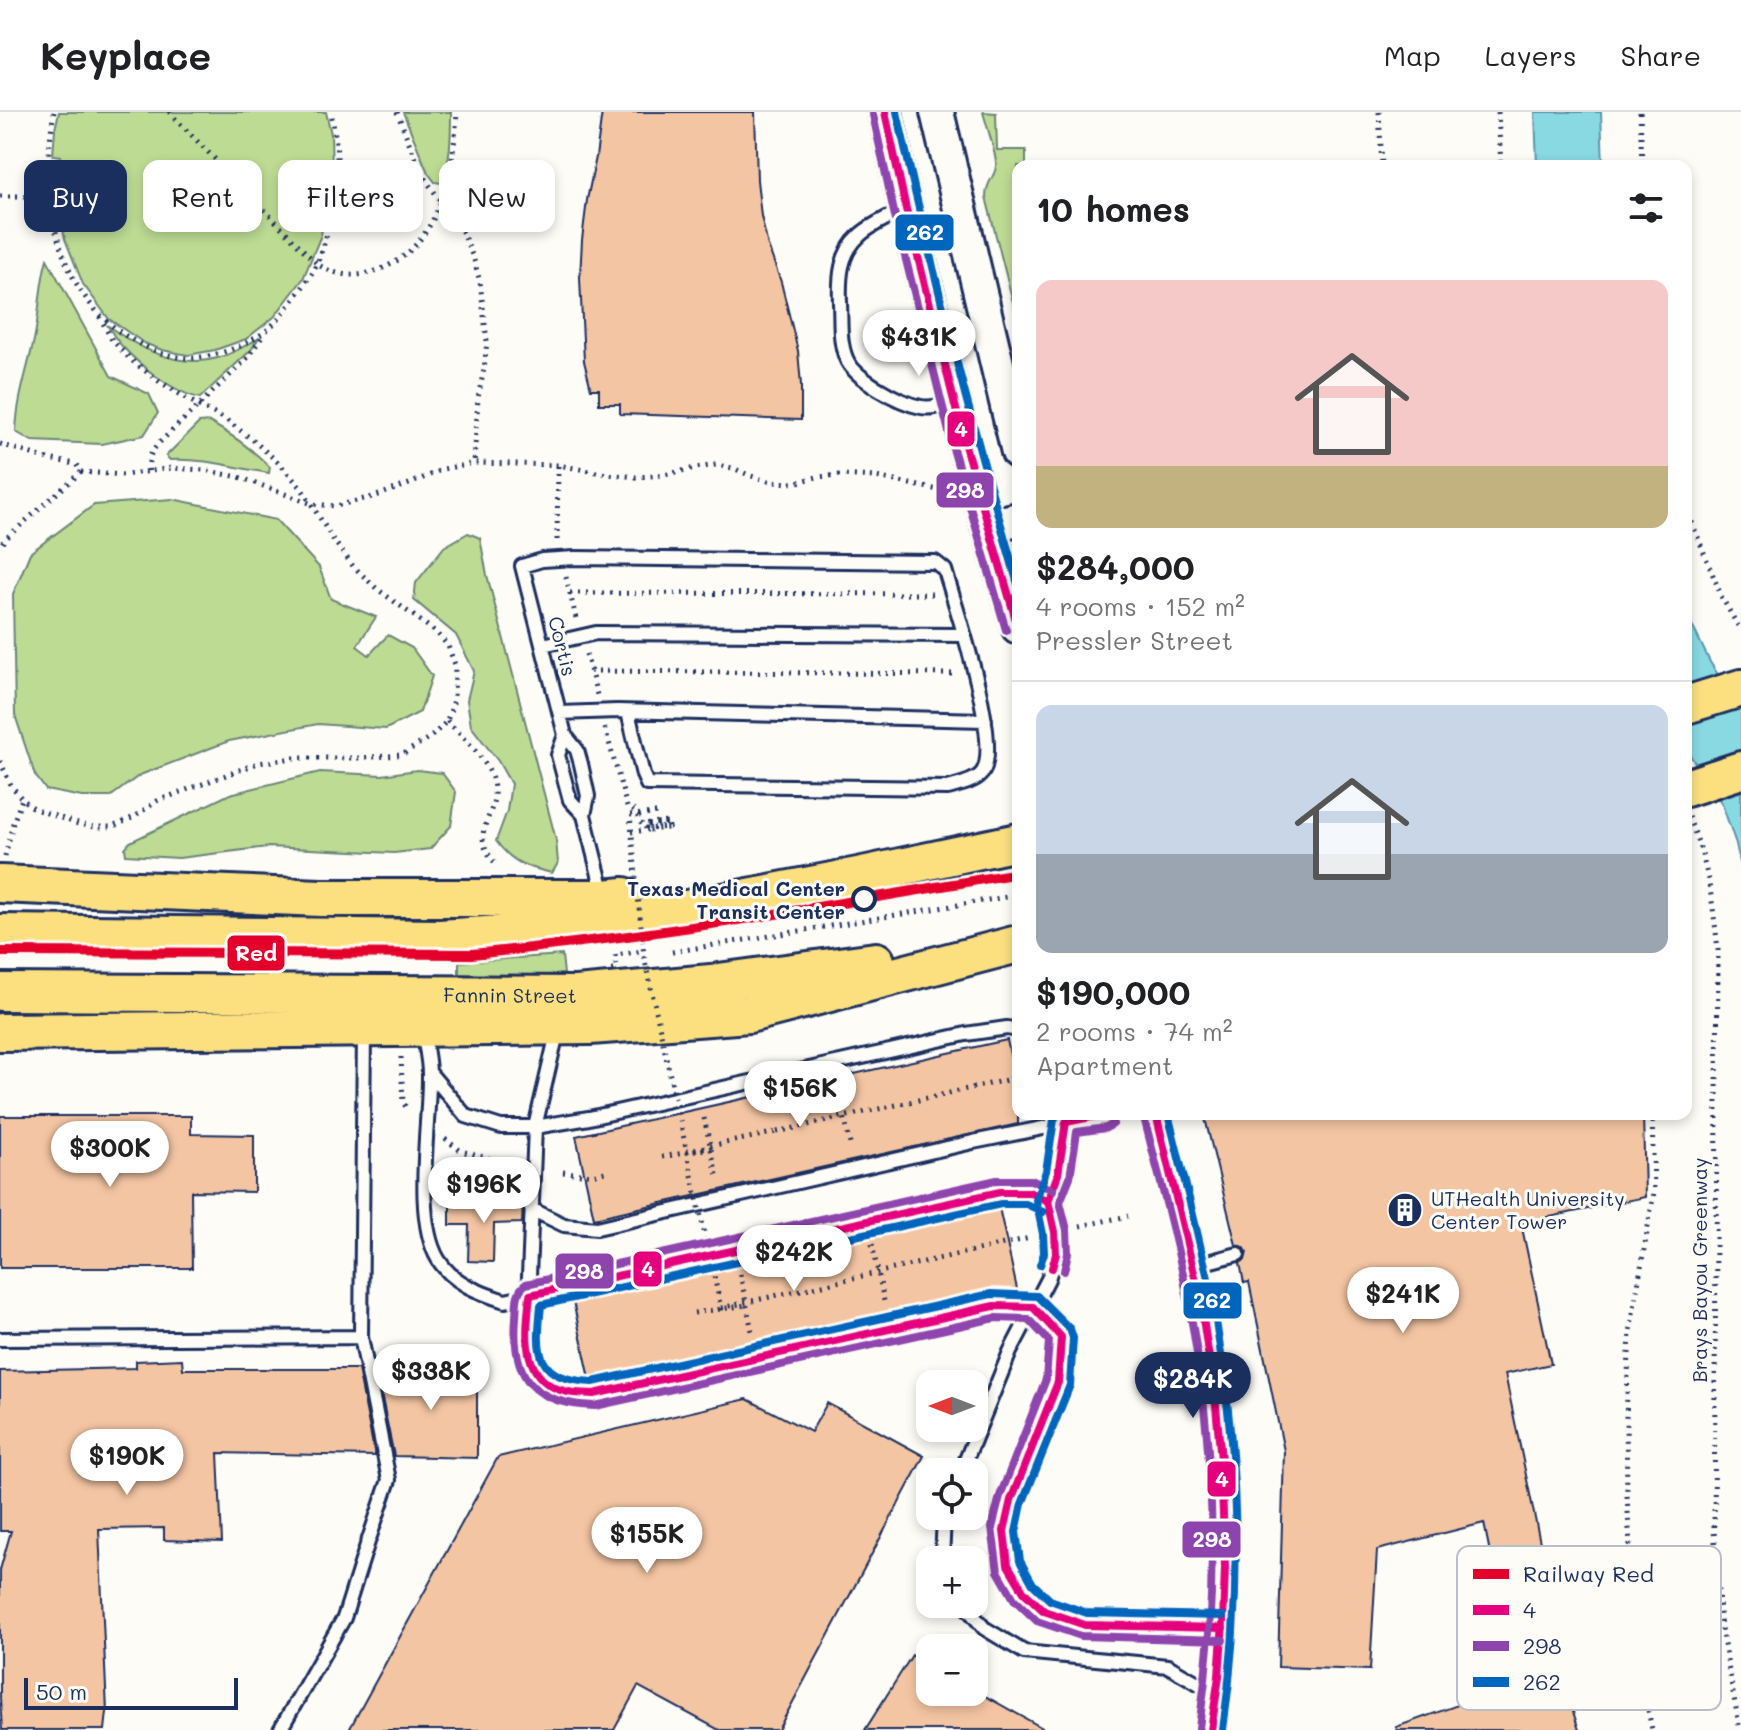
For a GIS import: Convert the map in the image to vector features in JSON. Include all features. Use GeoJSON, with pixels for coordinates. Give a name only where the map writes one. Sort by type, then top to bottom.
{"type":"FeatureCollection","features":[{"type":"Feature","properties":{"kind":"main road"},"geometry":{"type":"LineString","coordinates":[[1692,703],[1741,688]]}},
{"type":"Feature","properties":{"kind":"main road"},"geometry":{"type":"LineString","coordinates":[[1692,786],[1741,770]]}},
{"type":"Feature","properties":{"kind":"main road"},"geometry":{"type":"LineString","coordinates":[[0,933],[440,938],[517,933],[858,876],[1012,843]]}},
{"type":"Feature","properties":{"kind":"main road"},"geometry":{"type":"LineString","coordinates":[[2,876],[39,885],[633,913]]}},
{"type":"Feature","properties":{"kind":"main road"},"geometry":{"type":"LineString","coordinates":[[0,906],[39,885]]}},
{"type":"Feature","properties":{"kind":"main road","name":"Fannin Street"},"geometry":{"type":"LineString","coordinates":[[0,992],[576,995],[711,983],[1012,944]]}},
{"type":"Feature","properties":{"kind":"main road"},"geometry":{"type":"LineString","coordinates":[[0,1032],[364,1028],[412,1040],[749,1014],[1012,945]]}},
{"type":"Feature","properties":{"kind":"main road"},"geometry":{"type":"LineString","coordinates":[[0,1015],[42,1031]]}},
{"type":"Feature","properties":{"kind":"street"},"geometry":{"type":"LineString","coordinates":[[885,112],[954,403],[995,515],[1012,598]]}},
{"type":"Feature","properties":{"kind":"street"},"geometry":{"type":"LineString","coordinates":[[937,112],[1012,427]]}},
{"type":"Feature","properties":{"kind":"street"},"geometry":{"type":"LineString","coordinates":[[906,209],[957,198]]}},
{"type":"Feature","properties":{"kind":"street"},"geometry":{"type":"LineString","coordinates":[[1157,1120],[1204,1325],[1220,1442],[1225,1554],[1223,1628],[1211,1730]]}},
{"type":"Feature","properties":{"kind":"lane"},"geometry":{"type":"LineString","coordinates":[[906,209],[878,222],[860,235],[842,263],[839,282],[841,334],[846,360],[860,376],[880,390],[921,407],[954,403]]}},
{"type":"Feature","properties":{"kind":"lane","name":"Cortis"},"geometry":{"type":"LineString","coordinates":[[584,815],[588,796],[581,764],[577,750],[565,735],[522,566],[542,560],[575,558],[935,562],[945,570],[952,595]]}},
{"type":"Feature","properties":{"kind":"lane"},"geometry":{"type":"LineString","coordinates":[[628,712],[647,784],[948,788],[971,780],[981,775],[986,761],[985,720],[952,595]]}},
{"type":"Feature","properties":{"kind":"lane"},"geometry":{"type":"LineString","coordinates":[[543,645],[596,633],[964,635]]}},
{"type":"Feature","properties":{"kind":"lane"},"geometry":{"type":"LineString","coordinates":[[560,713],[985,720]]}},
{"type":"Feature","properties":{"kind":"lane","name":"Cortis"},"geometry":{"type":"LineString","coordinates":[[565,735],[558,755],[570,800],[584,815],[633,913]]}},
{"type":"Feature","properties":{"kind":"lane"},"geometry":{"type":"LineString","coordinates":[[559,1027],[535,1127],[526,1351],[540,1379],[563,1391],[594,1394],[994,1306],[1033,1307],[1061,1337],[1058,1382],[1011,1500],[1004,1531],[1008,1565],[1024,1592],[1044,1611],[1085,1625],[1223,1628]]}},
{"type":"Feature","properties":{"kind":"lane"},"geometry":{"type":"LineString","coordinates":[[280,1730],[344,1618],[389,1480],[361,1337],[364,1028]]}},
{"type":"Feature","properties":{"kind":"lane"},"geometry":{"type":"LineString","coordinates":[[412,1040],[429,1072],[466,1116],[501,1127],[535,1127],[589,1118],[966,1034],[1012,1029]]}},
{"type":"Feature","properties":{"kind":"lane"},"geometry":{"type":"LineString","coordinates":[[429,1072],[425,1183],[427,1228],[438,1259],[452,1274],[472,1290],[505,1301],[1000,1192],[1029,1192],[1048,1201]]}},
{"type":"Feature","properties":{"kind":"lane"},"geometry":{"type":"LineString","coordinates":[[531,1209],[564,1225],[597,1228],[1058,1120]]}},
{"type":"Feature","properties":{"kind":"lane"},"geometry":{"type":"LineString","coordinates":[[967,1458],[1010,1352],[1048,1279],[1056,1254],[1048,1201],[1058,1174],[1066,1120]]}},
{"type":"Feature","properties":{"kind":"lane"},"geometry":{"type":"LineString","coordinates":[[1192,1266],[1238,1254]]}},
{"type":"Feature","properties":{"kind":"lane"},"geometry":{"type":"LineString","coordinates":[[0,1339],[361,1337]]}},
{"type":"Feature","properties":{"kind":"lane"},"geometry":{"type":"LineString","coordinates":[[976,1618],[984,1628],[1024,1652],[1168,1666],[1217,1694]]}},
{"type":"Feature","properties":{"kind":"path"},"geometry":{"type":"LineString","coordinates":[[48,160],[54,112]]}},
{"type":"Feature","properties":{"kind":"path"},"geometry":{"type":"LineString","coordinates":[[169,112],[317,264],[330,272],[361,276],[395,262],[428,230],[439,204]]}},
{"type":"Feature","properties":{"kind":"path"},"geometry":{"type":"LineString","coordinates":[[149,471],[151,452],[246,360],[292,302],[317,264],[328,229],[335,190],[337,158],[331,112]]}},
{"type":"Feature","properties":{"kind":"path"},"geometry":{"type":"LineString","coordinates":[[397,112],[421,173],[439,200]]}},
{"type":"Feature","properties":{"kind":"path"},"geometry":{"type":"LineString","coordinates":[[451,160],[457,112]]}},
{"type":"Feature","properties":{"kind":"path"},"geometry":{"type":"LineString","coordinates":[[1379,112],[1382,160]]}},
{"type":"Feature","properties":{"kind":"path"},"geometry":{"type":"LineString","coordinates":[[1498,112],[1501,160]]}},
{"type":"Feature","properties":{"kind":"path"},"geometry":{"type":"LineString","coordinates":[[1640,112],[1642,160]]}},
{"type":"Feature","properties":{"kind":"path"},"geometry":{"type":"LineString","coordinates":[[0,196],[24,196]]}},
{"type":"Feature","properties":{"kind":"path"},"geometry":{"type":"LineString","coordinates":[[0,761],[11,785],[35,809],[78,824],[112,827],[157,801],[258,763],[294,758],[402,755],[433,735],[447,721],[456,683],[455,665],[448,646],[437,633],[376,588],[353,566],[302,489],[280,464],[225,419],[160,382],[131,360],[112,340],[76,281],[60,249],[56,232]]}},
{"type":"Feature","properties":{"kind":"path"},"geometry":{"type":"LineString","coordinates":[[462,232],[480,282],[487,341],[478,398],[474,463]]}},
{"type":"Feature","properties":{"kind":"path"},"geometry":{"type":"LineString","coordinates":[[98,314],[119,332],[150,350],[193,358],[222,353],[267,330]]}},
{"type":"Feature","properties":{"kind":"path"},"geometry":{"type":"LineString","coordinates":[[0,444],[76,464],[81,472]]}},
{"type":"Feature","properties":{"kind":"path"},"geometry":{"type":"LineString","coordinates":[[0,547],[4,540],[81,472],[124,475],[172,468],[239,477],[312,504],[336,506],[376,496],[443,469],[474,463],[558,465],[636,477],[716,465],[772,482],[794,483],[840,475],[876,477],[995,515]]}},
{"type":"Feature","properties":{"kind":"path"},"geometry":{"type":"LineString","coordinates":[[1692,522],[1722,598],[1741,631]]}},
{"type":"Feature","properties":{"kind":"path"},"geometry":{"type":"LineString","coordinates":[[570,593],[952,595]]}},
{"type":"Feature","properties":{"kind":"path"},"geometry":{"type":"LineString","coordinates":[[590,671],[975,674]]}},
{"type":"Feature","properties":{"kind":"path"},"geometry":{"type":"LineString","coordinates":[[447,721],[476,753],[493,782],[493,801],[481,835],[483,847],[501,869]]}},
{"type":"Feature","properties":{"kind":"path"},"geometry":{"type":"LineString","coordinates":[[2,876],[5,853],[22,799]]}},
{"type":"Feature","properties":{"kind":"path"},"geometry":{"type":"LineString","coordinates":[[631,832],[668,828],[667,823],[645,825],[646,829],[657,828],[669,827],[668,822],[642,825],[637,814],[656,813],[630,815],[633,913],[721,1308]]}},
{"type":"Feature","properties":{"kind":"path","name":"Brays Bayou Greenway"},"geometry":{"type":"LineString","coordinates":[[1692,827],[1700,845],[1711,891],[1718,950],[1715,1546]]}},
{"type":"Feature","properties":{"kind":"path"},"geometry":{"type":"LineString","coordinates":[[659,953],[1012,896]]}},
{"type":"Feature","properties":{"kind":"path"},"geometry":{"type":"LineString","coordinates":[[612,969],[617,968],[615,955],[633,913]]}},
{"type":"Feature","properties":{"kind":"path"},"geometry":{"type":"LineString","coordinates":[[409,1110],[403,1103],[412,1040]]}},
{"type":"Feature","properties":{"kind":"path"},"geometry":{"type":"LineString","coordinates":[[711,1148],[662,1157],[1012,1077]]}},
{"type":"Feature","properties":{"kind":"path"},"geometry":{"type":"LineString","coordinates":[[838,1087],[850,1144]]}},
{"type":"Feature","properties":{"kind":"path"},"geometry":{"type":"LineString","coordinates":[[704,1118],[717,1175]]}},
{"type":"Feature","properties":{"kind":"path"},"geometry":{"type":"LineString","coordinates":[[1630,1546],[1626,1417],[1630,1331],[1654,1192],[1652,1120]]}},
{"type":"Feature","properties":{"kind":"path"},"geometry":{"type":"LineString","coordinates":[[444,1139],[461,1151],[506,1163]]}},
{"type":"Feature","properties":{"kind":"path"},"geometry":{"type":"LineString","coordinates":[[563,1172],[591,1175],[610,1171]]}},
{"type":"Feature","properties":{"kind":"path"},"geometry":{"type":"LineString","coordinates":[[1080,1226],[1128,1216]]}},
{"type":"Feature","properties":{"kind":"path"},"geometry":{"type":"LineString","coordinates":[[747,1305],[694,1313],[1030,1238]]}},
{"type":"Feature","properties":{"kind":"path"},"geometry":{"type":"LineString","coordinates":[[872,1244],[884,1301]]}},
{"type":"Feature","properties":{"kind":"path"},"geometry":{"type":"LineString","coordinates":[[740,1274],[752,1331]]}},
{"type":"Feature","properties":{"kind":"path","name":"Brays Bayou Greenway"},"geometry":{"type":"LineString","coordinates":[[1721,1628],[1740,1730]]}},
{"type":"Feature","properties":{"kind":"path"},"geometry":{"type":"LineString","coordinates":[[1648,1710],[1652,1730]]}},
{"type":"Feature","properties":{"kind":"green space"},"geometry":{"type":"Polygon","coordinates":[[[59,112],[326,112],[332,160],[278,160],[278,232],[322,232],[303,279],[274,317],[246,339],[188,355],[144,343],[109,319],[83,284],[63,232],[127,232],[127,160],[61,160],[61,156],[53,155],[59,112]]]}},
{"type":"Feature","properties":{"kind":"green space"},"geometry":{"type":"Polygon","coordinates":[[[403,112],[451,112],[449,157],[448,160],[439,160],[439,183],[428,173],[403,112]]]}},
{"type":"Feature","properties":{"kind":"green space"},"geometry":{"type":"Polygon","coordinates":[[[983,112],[996,113],[997,150],[1026,150],[1026,160],[1012,160],[1012,299],[986,197],[996,169],[983,112]]]}},
{"type":"Feature","properties":{"kind":"green space"},"geometry":{"type":"Polygon","coordinates":[[[47,259],[111,376],[149,394],[158,413],[144,435],[102,444],[32,441],[16,432],[47,259]]]}},
{"type":"Feature","properties":{"kind":"green space"},"geometry":{"type":"Polygon","coordinates":[[[107,325],[147,350],[193,361],[224,356],[258,339],[251,350],[200,398],[168,384],[147,369],[120,344],[107,325]]]}},
{"type":"Feature","properties":{"kind":"green space"},"geometry":{"type":"Polygon","coordinates":[[[209,422],[256,454],[270,467],[269,473],[208,462],[170,460],[166,456],[199,423],[209,422]]]}},
{"type":"Feature","properties":{"kind":"green space"},"geometry":{"type":"Polygon","coordinates":[[[172,499],[276,520],[319,567],[331,599],[376,617],[357,646],[369,655],[388,635],[412,648],[432,676],[420,712],[386,729],[318,724],[229,741],[140,775],[110,797],[82,797],[46,790],[35,775],[15,715],[13,594],[30,553],[94,505],[172,499]]]}},
{"type":"Feature","properties":{"kind":"green space"},"geometry":{"type":"Polygon","coordinates":[[[468,533],[480,538],[556,840],[558,863],[552,873],[520,863],[496,841],[507,811],[511,784],[471,726],[467,700],[474,671],[456,635],[414,600],[416,583],[444,547],[468,533]]]}},
{"type":"Feature","properties":{"kind":"green space"},"geometry":{"type":"Polygon","coordinates":[[[417,770],[442,773],[456,792],[451,826],[430,849],[394,853],[268,847],[179,858],[126,855],[125,848],[130,842],[230,794],[320,772],[382,775],[417,770]]]}},
{"type":"Feature","properties":{"kind":"green space"},"geometry":{"type":"Polygon","coordinates":[[[562,955],[564,974],[519,977],[459,974],[459,962],[562,955]]]}},
{"type":"Feature","properties":{"kind":"water"},"geometry":{"type":"Polygon","coordinates":[[[1535,112],[1601,112],[1603,160],[1537,160],[1535,112]]]}},
{"type":"Feature","properties":{"kind":"water"},"geometry":{"type":"Polygon","coordinates":[[[1692,625],[1710,662],[1741,711],[1741,867],[1722,804],[1692,758],[1692,625]]]}},
{"type":"Feature","properties":{"kind":"building"},"geometry":{"type":"Polygon","coordinates":[[[602,112],[755,112],[761,216],[798,351],[801,420],[620,414],[620,404],[599,404],[599,389],[591,389],[584,361],[580,278],[587,200],[602,112]]]}},
{"type":"Feature","properties":{"kind":"building"},"geometry":{"type":"Polygon","coordinates":[[[1007,1040],[1012,1064],[1012,1120],[1018,1120],[1018,1124],[594,1218],[576,1136],[1007,1040]]]}},
{"type":"Feature","properties":{"kind":"building"},"geometry":{"type":"Polygon","coordinates":[[[0,1116],[191,1116],[191,1134],[254,1135],[254,1192],[191,1191],[192,1268],[0,1268],[0,1116]]]}},
{"type":"Feature","properties":{"kind":"building"},"geometry":{"type":"Polygon","coordinates":[[[1205,1120],[1643,1120],[1645,1197],[1521,1223],[1551,1364],[1505,1374],[1541,1546],[1489,1546],[1484,1523],[1377,1550],[1370,1670],[1278,1667],[1284,1451],[1249,1282],[1244,1283],[1240,1263],[1245,1260],[1247,1252],[1244,1247],[1236,1245],[1205,1120]]]}},
{"type":"Feature","properties":{"kind":"building"},"geometry":{"type":"Polygon","coordinates":[[[450,1203],[523,1203],[522,1223],[494,1224],[493,1262],[468,1261],[469,1225],[450,1225],[450,1203]]]}},
{"type":"Feature","properties":{"kind":"building"},"geometry":{"type":"Polygon","coordinates":[[[998,1203],[1017,1289],[591,1383],[572,1297],[998,1203]]]}},
{"type":"Feature","properties":{"kind":"building"},"geometry":{"type":"Polygon","coordinates":[[[182,1359],[183,1369],[358,1369],[375,1456],[218,1453],[222,1542],[164,1540],[164,1528],[99,1529],[107,1712],[105,1730],[2,1730],[0,1570],[11,1531],[0,1531],[0,1371],[136,1368],[136,1361],[182,1359]]]}},
{"type":"Feature","properties":{"kind":"building"},"geometry":{"type":"Polygon","coordinates":[[[376,1369],[477,1369],[477,1458],[394,1456],[376,1369]]]}},
{"type":"Feature","properties":{"kind":"building"},"geometry":{"type":"Polygon","coordinates":[[[747,1399],[811,1432],[827,1403],[924,1456],[916,1458],[916,1471],[778,1730],[719,1730],[638,1686],[614,1730],[349,1730],[498,1457],[747,1399]]]}},
{"type":"Feature","properties":{"kind":"building"},"geometry":{"type":"Polygon","coordinates":[[[912,1655],[916,1657],[916,1706],[988,1706],[988,1698],[1046,1730],[865,1730],[912,1655]]]}},
{"type":"Feature","properties":{"kind":"building"},"geometry":{"type":"Polygon","coordinates":[[[1457,1705],[1457,1710],[1572,1710],[1579,1730],[1397,1730],[1396,1727],[1457,1705]]]}},
{"type":"Feature","properties":{"kind":"rail line","name":"Red"},"geometry":{"type":"LineString","coordinates":[[0,952],[472,954],[678,929],[1012,874]]}},
{"type":"Feature","properties":{"kind":"transit line","name":"4"},"geometry":{"type":"LineString","coordinates":[[885,112],[966,449],[1012,606]]}},
{"type":"Feature","properties":{"kind":"transit line","name":"262"},"geometry":{"type":"LineString","coordinates":[[897,112],[953,349],[1012,563]]}},
{"type":"Feature","properties":{"kind":"transit line","name":"298"},"geometry":{"type":"LineString","coordinates":[[873,115],[954,452],[1006,630]]}},
{"type":"Feature","properties":{"kind":"transit line","name":"262"},"geometry":{"type":"LineString","coordinates":[[1040,1265],[1044,1253],[1043,1234],[1036,1200],[1046,1171],[1054,1120]]}},
{"type":"Feature","properties":{"kind":"transit line","name":"4"},"geometry":{"type":"LineString","coordinates":[[1052,1268],[1056,1254],[1055,1232],[1048,1201],[1058,1174],[1066,1122],[1076,1120]]}},
{"type":"Feature","properties":{"kind":"transit line","name":"298"},"geometry":{"type":"LineString","coordinates":[[1145,1120],[1188,1300],[1209,1460],[1212,1567],[1206,1674],[1199,1728]]}},
{"type":"Feature","properties":{"kind":"transit line","name":"4"},"geometry":{"type":"LineString","coordinates":[[1157,1120],[1200,1298],[1221,1460],[1225,1568],[1219,1676],[1211,1730]]}},
{"type":"Feature","properties":{"kind":"transit line","name":"262"},"geometry":{"type":"LineString","coordinates":[[1169,1120],[1211,1291],[1228,1407],[1236,1567],[1230,1675],[1223,1730]]}},
{"type":"Feature","properties":{"kind":"transit line","name":"298"},"geometry":{"type":"LineString","coordinates":[[1064,1271],[1068,1253],[1067,1230],[1060,1202],[1070,1177],[1077,1132],[1113,1124]]}},
{"type":"Feature","properties":{"kind":"transit line","name":"298"},"geometry":{"type":"LineString","coordinates":[[1053,1190],[1031,1180],[997,1180],[526,1284],[518,1295],[517,1304],[515,1340],[518,1358],[523,1373],[542,1394],[574,1404],[595,1406],[995,1318],[1028,1319],[1049,1341],[1046,1379],[1000,1496],[992,1528],[998,1571],[1014,1599],[1037,1621],[1081,1636],[1223,1640]]}},
{"type":"Feature","properties":{"kind":"transit line","name":"4"},"geometry":{"type":"LineString","coordinates":[[1048,1201],[1029,1192],[1000,1192],[530,1295],[527,1340],[533,1367],[552,1387],[571,1393],[594,1394],[994,1306],[1033,1307],[1061,1337],[1058,1382],[1011,1500],[1004,1531],[1008,1565],[1024,1592],[1044,1611],[1085,1625],[1223,1628]]}},
{"type":"Feature","properties":{"kind":"transit line","name":"262"},"geometry":{"type":"LineString","coordinates":[[1043,1212],[1026,1204],[1001,1204],[541,1305],[540,1351],[550,1370],[560,1376],[593,1382],[991,1294],[1037,1296],[1070,1329],[1073,1338],[1070,1385],[1022,1504],[1016,1532],[1020,1561],[1033,1584],[1050,1600],[1087,1613],[1223,1616]]}},
{"type":"Feature","properties":{"kind":"place","name":"Texas Medical Center Transit Center"},"geometry":{"type":"Point","coordinates":[864,899]}},
{"type":"Feature","properties":{"kind":"place","name":"UTHealth University Center Tower"},"geometry":{"type":"Point","coordinates":[1405,1210]}}]}
